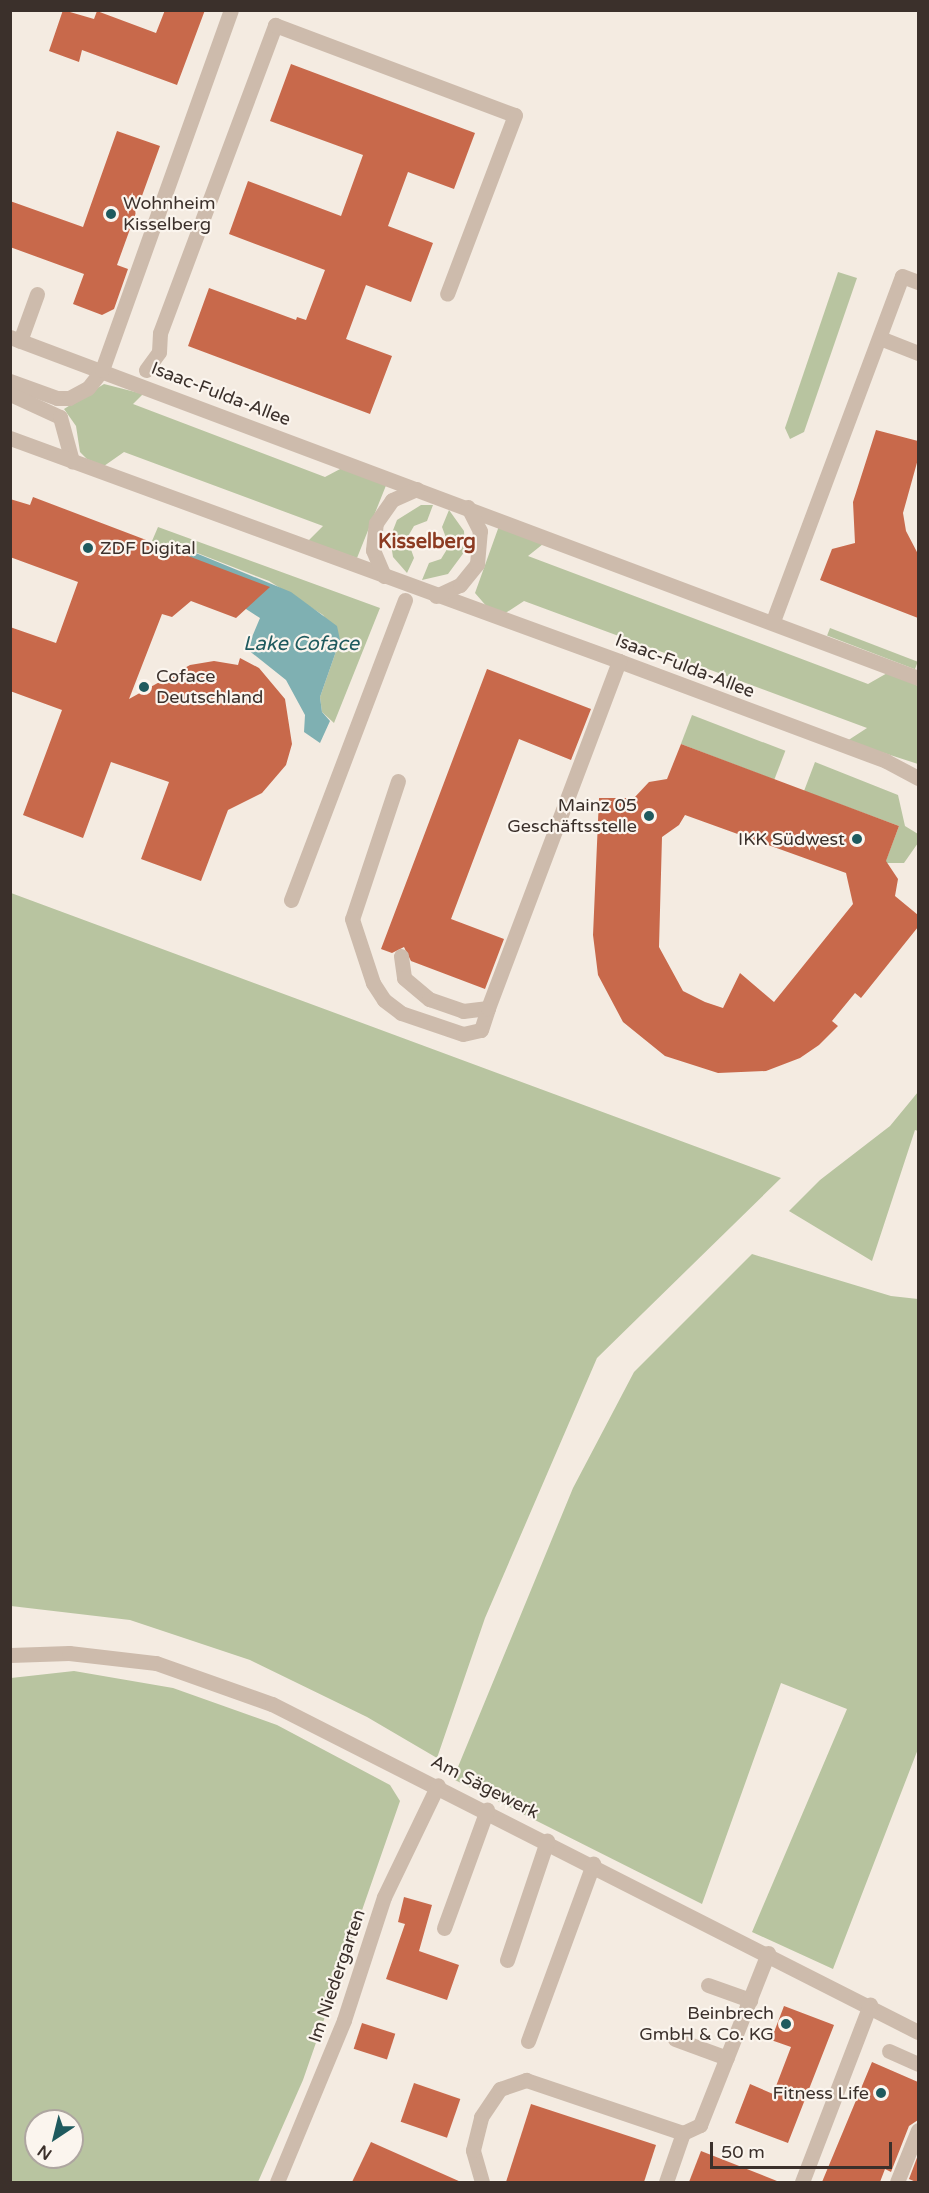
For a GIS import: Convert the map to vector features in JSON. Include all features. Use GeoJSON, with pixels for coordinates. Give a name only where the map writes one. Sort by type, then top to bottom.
{"type":"FeatureCollection","features":[{"type":"Feature","properties":{"kind":"street"},"geometry":{"type":"LineString","coordinates":[[10,381],[57,398],[69,398],[88,388],[102,370],[231,10]]}},
{"type":"Feature","properties":{"kind":"street"},"geometry":{"type":"LineString","coordinates":[[143,377],[159,352],[160,333],[275,25],[515,115],[447,294]]}},
{"type":"Feature","properties":{"kind":"street"},"geometry":{"type":"LineString","coordinates":[[773,621],[902,276],[918,282]]}},
{"type":"Feature","properties":{"kind":"street"},"geometry":{"type":"LineString","coordinates":[[15,339],[37,294]]}},
{"type":"Feature","properties":{"kind":"street"},"geometry":{"type":"LineString","coordinates":[[880,338],[918,353]]}},
{"type":"Feature","properties":{"kind":"street","name":"Isaac-Fulda-Allee"},"geometry":{"type":"LineString","coordinates":[[15,339],[102,370],[143,377],[417,489],[773,621],[918,678]]}},
{"type":"Feature","properties":{"kind":"street"},"geometry":{"type":"LineString","coordinates":[[10,394],[60,417],[72,461]]}},
{"type":"Feature","properties":{"kind":"street","name":"Isaac-Fulda-Allee"},"geometry":{"type":"LineString","coordinates":[[10,438],[436,596],[619,661],[886,761],[918,778]]}},
{"type":"Feature","properties":{"kind":"street"},"geometry":{"type":"LineString","coordinates":[[384,576],[373,550],[376,523],[392,500],[417,489]]}},
{"type":"Feature","properties":{"kind":"street"},"geometry":{"type":"LineString","coordinates":[[436,596],[460,585],[477,564],[480,531],[468,507]]}},
{"type":"Feature","properties":{"kind":"street"},"geometry":{"type":"LineString","coordinates":[[291,900],[405,600]]}},
{"type":"Feature","properties":{"kind":"street"},"geometry":{"type":"LineString","coordinates":[[398,781],[352,919],[372,983],[384,1000],[401,1013],[463,1034],[481,1030],[619,661]]}},
{"type":"Feature","properties":{"kind":"street"},"geometry":{"type":"LineString","coordinates":[[401,957],[404,978],[429,999],[463,1011],[488,1008]]}},
{"type":"Feature","properties":{"kind":"street","name":"Am Sägewerk"},"geometry":{"type":"LineString","coordinates":[[10,1655],[69,1653],[117,1657],[156,1663],[218,1682],[320,1726],[870,2005],[918,2032]]}},
{"type":"Feature","properties":{"kind":"street","name":"Im Niedergarten"},"geometry":{"type":"LineString","coordinates":[[278,2182],[344,2020],[384,1897],[438,1785]]}},
{"type":"Feature","properties":{"kind":"street"},"geometry":{"type":"LineString","coordinates":[[444,1928],[487,1810]]}},
{"type":"Feature","properties":{"kind":"street"},"geometry":{"type":"LineString","coordinates":[[507,1959],[547,1841]]}},
{"type":"Feature","properties":{"kind":"street"},"geometry":{"type":"LineString","coordinates":[[528,2041],[593,1864]]}},
{"type":"Feature","properties":{"kind":"street"},"geometry":{"type":"LineString","coordinates":[[479,2181],[473,2150],[481,2117],[500,2089],[526,2080],[683,2133],[700,2125],[768,1953]]}},
{"type":"Feature","properties":{"kind":"street"},"geometry":{"type":"LineString","coordinates":[[708,1985],[750,2000]]}},
{"type":"Feature","properties":{"kind":"street"},"geometry":{"type":"LineString","coordinates":[[802,2182],[870,2005]]}},
{"type":"Feature","properties":{"kind":"street"},"geometry":{"type":"LineString","coordinates":[[675,2039],[727,2058]]}},
{"type":"Feature","properties":{"kind":"street"},"geometry":{"type":"LineString","coordinates":[[889,2051],[918,2064]]}},
{"type":"Feature","properties":{"kind":"street"},"geometry":{"type":"LineString","coordinates":[[897,2182],[918,2130]]}},
{"type":"Feature","properties":{"kind":"street"},"geometry":{"type":"LineString","coordinates":[[666,2182],[683,2133]]}},
{"type":"Feature","properties":{"kind":"green space"},"geometry":{"type":"Polygon","coordinates":[[[838,272],[857,278],[804,432],[790,439],[785,428],[838,272]]]}},
{"type":"Feature","properties":{"kind":"green space"},"geometry":{"type":"Polygon","coordinates":[[[104,384],[143,394],[133,404],[325,477],[342,468],[387,483],[357,558],[308,541],[323,526],[124,452],[104,466],[87,459],[80,452],[76,426],[64,409],[104,384]]]}},
{"type":"Feature","properties":{"kind":"green space"},"geometry":{"type":"Polygon","coordinates":[[[421,505],[433,505],[427,521],[414,526],[407,538],[414,558],[407,573],[393,557],[390,538],[397,520],[421,505]]]}},
{"type":"Feature","properties":{"kind":"green space"},"geometry":{"type":"Polygon","coordinates":[[[449,510],[464,531],[465,551],[448,574],[422,580],[429,563],[441,559],[449,546],[442,527],[449,510]]]}},
{"type":"Feature","properties":{"kind":"green space"},"geometry":{"type":"Polygon","coordinates":[[[499,526],[543,544],[528,556],[868,684],[889,672],[918,686],[918,764],[847,741],[867,728],[524,601],[504,614],[488,608],[475,593],[499,526]]]}},
{"type":"Feature","properties":{"kind":"green space"},"geometry":{"type":"Polygon","coordinates":[[[158,527],[380,608],[334,723],[322,712],[320,697],[340,640],[323,615],[269,581],[187,549],[185,554],[152,541],[158,527]]]}},
{"type":"Feature","properties":{"kind":"green space"},"geometry":{"type":"Polygon","coordinates":[[[830,628],[918,662],[915,669],[827,635],[830,628]]]}},
{"type":"Feature","properties":{"kind":"green space"},"geometry":{"type":"Polygon","coordinates":[[[692,715],[785,751],[774,780],[681,744],[692,715]]]}},
{"type":"Feature","properties":{"kind":"green space"},"geometry":{"type":"Polygon","coordinates":[[[815,762],[898,795],[905,826],[918,834],[918,843],[904,863],[885,863],[899,826],[804,791],[815,762]]]}},
{"type":"Feature","properties":{"kind":"green space"},"geometry":{"type":"Polygon","coordinates":[[[11,893],[781,1178],[597,1358],[485,1618],[437,1758],[367,1717],[250,1660],[130,1620],[11,1606],[11,893]]]}},
{"type":"Feature","properties":{"kind":"green space"},"geometry":{"type":"Polygon","coordinates":[[[918,1092],[918,1131],[915,1130],[872,1261],[789,1211],[820,1180],[890,1126],[918,1092]]]}},
{"type":"Feature","properties":{"kind":"green space"},"geometry":{"type":"Polygon","coordinates":[[[752,1254],[891,1296],[918,1299],[918,1749],[833,1969],[752,1932],[847,1709],[781,1683],[702,1904],[453,1779],[573,1488],[634,1372],[752,1254]]]}},
{"type":"Feature","properties":{"kind":"green space"},"geometry":{"type":"Polygon","coordinates":[[[74,1671],[173,1688],[277,1725],[390,1785],[400,1801],[303,2080],[258,2182],[11,2182],[11,1678],[74,1671]]]}},
{"type":"Feature","properties":{"kind":"water","name":"Lake Coface"},"geometry":{"type":"Polygon","coordinates":[[[186,549],[291,592],[337,626],[340,640],[320,697],[322,712],[330,721],[320,743],[304,732],[305,715],[286,680],[247,649],[260,618],[246,609],[175,580],[186,549]]]}},
{"type":"Feature","properties":{"kind":"building"},"geometry":{"type":"Polygon","coordinates":[[[63,10],[94,19],[97,11],[156,33],[165,10],[205,10],[177,85],[82,50],[79,62],[49,51],[63,10]]]}},
{"type":"Feature","properties":{"kind":"building"},"geometry":{"type":"Polygon","coordinates":[[[291,64],[475,133],[454,189],[408,172],[388,226],[433,243],[411,302],[366,285],[346,339],[392,356],[370,414],[188,346],[209,288],[296,320],[297,317],[306,320],[325,270],[229,234],[248,181],[341,216],[363,155],[270,121],[291,64]]]}},
{"type":"Feature","properties":{"kind":"building","name":"Wohnheim Kisselberg"},"geometry":{"type":"Polygon","coordinates":[[[117,131],[160,146],[117,265],[128,269],[114,309],[102,315],[73,304],[84,274],[10,247],[10,201],[83,227],[117,131]]]}},
{"type":"Feature","properties":{"kind":"building"},"geometry":{"type":"Polygon","coordinates":[[[876,430],[918,441],[918,459],[903,513],[906,531],[918,554],[918,618],[820,580],[832,549],[855,543],[853,502],[876,430]]]}},
{"type":"Feature","properties":{"kind":"building","name":"Coface Deutschland"},"geometry":{"type":"Polygon","coordinates":[[[33,497],[270,587],[236,618],[191,601],[172,617],[162,614],[129,699],[190,665],[214,661],[238,665],[240,658],[259,668],[285,699],[292,744],[286,765],[262,793],[228,810],[201,881],[141,859],[169,782],[111,762],[83,838],[23,815],[62,710],[10,691],[10,627],[56,643],[78,582],[10,557],[10,499],[30,505],[33,497]]]}},
{"type":"Feature","properties":{"kind":"building"},"geometry":{"type":"Polygon","coordinates":[[[487,669],[591,709],[571,760],[519,739],[451,919],[504,939],[485,989],[411,961],[404,947],[392,953],[381,949],[487,669]]]}},
{"type":"Feature","properties":{"kind":"building"},"geometry":{"type":"Polygon","coordinates":[[[681,744],[899,826],[886,861],[898,879],[895,896],[918,915],[918,927],[861,998],[855,993],[832,1021],[838,1026],[819,1045],[800,1058],[766,1071],[718,1073],[665,1056],[623,1022],[598,975],[593,935],[599,798],[634,798],[649,782],[667,779],[681,744]],[[685,815],[679,825],[662,837],[659,947],[683,991],[723,1008],[740,973],[774,1002],[853,904],[846,873],[685,815]]]}},
{"type":"Feature","properties":{"kind":"building"},"geometry":{"type":"Polygon","coordinates":[[[404,1897],[432,1905],[419,1951],[459,1965],[447,2000],[386,1979],[405,1924],[398,1922],[404,1897]]]}},
{"type":"Feature","properties":{"kind":"building"},"geometry":{"type":"Polygon","coordinates":[[[784,2006],[834,2025],[788,2143],[735,2123],[750,2084],[773,2094],[791,2047],[771,2040],[784,2006]]]}},
{"type":"Feature","properties":{"kind":"building"},"geometry":{"type":"Polygon","coordinates":[[[362,2023],[395,2034],[387,2059],[354,2049],[362,2023]]]}},
{"type":"Feature","properties":{"kind":"building"},"geometry":{"type":"Polygon","coordinates":[[[872,2062],[918,2082],[918,2120],[909,2126],[891,2172],[885,2169],[880,2182],[822,2182],[872,2062]]]}},
{"type":"Feature","properties":{"kind":"building"},"geometry":{"type":"Polygon","coordinates":[[[414,2083],[460,2099],[447,2138],[401,2122],[414,2083]]]}},
{"type":"Feature","properties":{"kind":"building"},"geometry":{"type":"Polygon","coordinates":[[[531,2104],[656,2145],[644,2182],[506,2182],[531,2104]]]}},
{"type":"Feature","properties":{"kind":"building"},"geometry":{"type":"Polygon","coordinates":[[[371,2142],[461,2182],[352,2182],[371,2142]]]}},
{"type":"Feature","properties":{"kind":"building"},"geometry":{"type":"Polygon","coordinates":[[[701,2151],[777,2181],[777,2182],[689,2182],[701,2151]]]}},
{"type":"Feature","properties":{"kind":"building"},"geometry":{"type":"Polygon","coordinates":[[[918,2155],[918,2182],[916,2182],[909,2179],[918,2155]]]}},
{"type":"Feature","properties":{"kind":"place","name":"Wohnheim Kisselberg"},"geometry":{"type":"Point","coordinates":[111,214]}},
{"type":"Feature","properties":{"kind":"place","name":"ZDF Digital"},"geometry":{"type":"Point","coordinates":[88,548]}},
{"type":"Feature","properties":{"kind":"place","name":"Coface Deutschland"},"geometry":{"type":"Point","coordinates":[144,687]}},
{"type":"Feature","properties":{"kind":"place","name":"Mainz 05 Geschäftsstelle"},"geometry":{"type":"Point","coordinates":[649,816]}},
{"type":"Feature","properties":{"kind":"place","name":"IKK Südwest"},"geometry":{"type":"Point","coordinates":[857,839]}},
{"type":"Feature","properties":{"kind":"place","name":"Beinbrech GmbH & Co. KG"},"geometry":{"type":"Point","coordinates":[786,2024]}},
{"type":"Feature","properties":{"kind":"place","name":"Fitness Life"},"geometry":{"type":"Point","coordinates":[881,2093]}},
{"type":"Feature","properties":{"kind":"district","name":"Kisselberg"},"geometry":{"type":"Point","coordinates":[427,542]}}]}
